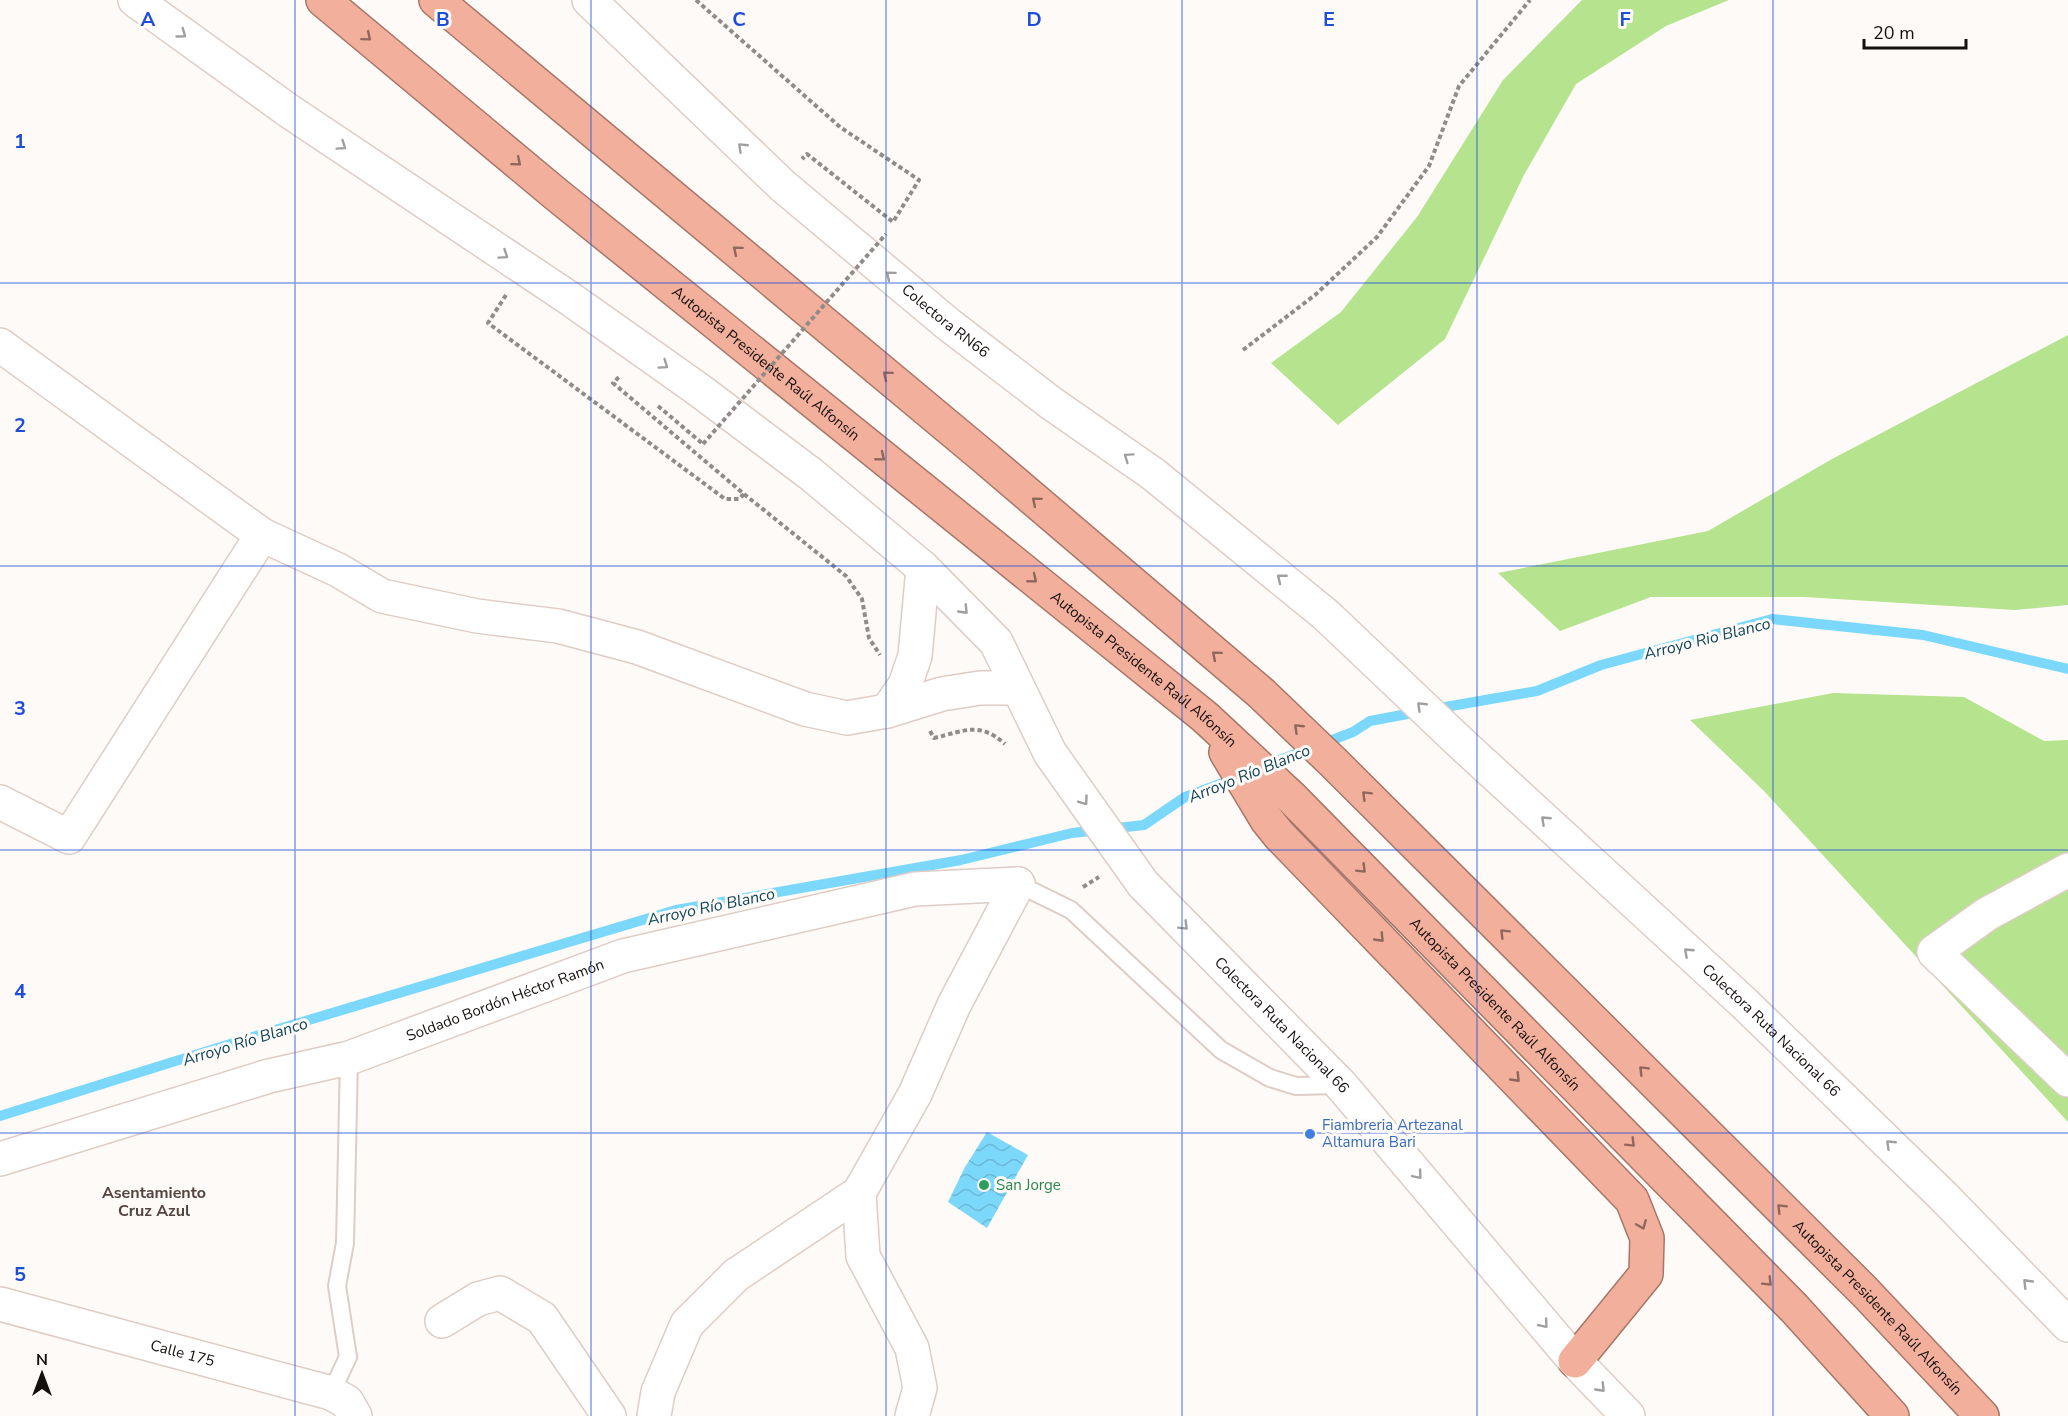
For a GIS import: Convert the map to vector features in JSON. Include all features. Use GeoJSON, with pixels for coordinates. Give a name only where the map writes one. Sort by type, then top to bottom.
{"type":"FeatureCollection","features":[{"type":"Feature","properties":{"kind":"highway","name":"Autopista Presidente Raúl Alfonsín"},"geometry":{"type":"LineString","coordinates":[[322,0],[557,195],[1211,728],[1291,797],[1785,1299],[1892,1416]]}},
{"type":"Feature","properties":{"kind":"highway","name":"Autopista Presidente Raúl Alfonsín"},"geometry":{"type":"LineString","coordinates":[[436,0],[974,448],[1261,693],[1865,1292],[1982,1416]]}},
{"type":"Feature","properties":{"kind":"highway"},"geometry":{"type":"LineString","coordinates":[[1211,728],[1279,835],[1632,1200],[1647,1238],[1646,1274],[1575,1360]]}},
{"type":"Feature","properties":{"kind":"street","name":"Colectora Ruta Nacional 66"},"geometry":{"type":"LineString","coordinates":[[135,0],[289,111],[524,268],[737,418],[812,475],[923,568],[996,642],[1050,753],[1143,884],[1341,1085],[1575,1360],[1628,1416]]}},
{"type":"Feature","properties":{"kind":"street","name":"Colectora RN66"},"geometry":{"type":"LineString","coordinates":[[589,0],[783,186],[948,324],[1051,403],[1153,474],[1326,615],[1464,746]]}},
{"type":"Feature","properties":{"kind":"street"},"geometry":{"type":"LineString","coordinates":[[0,345],[262,535],[338,570],[382,596],[477,616],[558,626],[637,647],[805,709],[847,718],[887,711],[955,692],[1018,688]]}},
{"type":"Feature","properties":{"kind":"street"},"geometry":{"type":"LineString","coordinates":[[0,802],[69,837],[262,535]]}},
{"type":"Feature","properties":{"kind":"street"},"geometry":{"type":"LineString","coordinates":[[887,711],[905,685],[915,656],[923,568]]}},
{"type":"Feature","properties":{"kind":"street","name":"Colectora Ruta Nacional 66"},"geometry":{"type":"LineString","coordinates":[[1464,746],[1744,1003],[1944,1197],[2068,1325]]}},
{"type":"Feature","properties":{"kind":"street"},"geometry":{"type":"LineString","coordinates":[[2068,870],[1986,914],[1934,951],[2068,1080]]}},
{"type":"Feature","properties":{"kind":"street"},"geometry":{"type":"LineString","coordinates":[[616,1416],[656,1404],[687,1324],[736,1275],[859,1193],[915,1094],[954,1005],[1018,884]]}},
{"type":"Feature","properties":{"kind":"street","name":"Soldado Bordón Héctor Ramón"},"geometry":{"type":"LineString","coordinates":[[0,1159],[269,1076],[349,1058],[623,956],[915,889],[1018,884]]}},
{"type":"Feature","properties":{"kind":"street"},"geometry":{"type":"LineString","coordinates":[[859,1193],[863,1256],[912,1348],[920,1388],[912,1416]]}},
{"type":"Feature","properties":{"kind":"street"},"geometry":{"type":"LineString","coordinates":[[442,1322],[478,1299],[500,1293],[542,1317],[609,1416]]}},
{"type":"Feature","properties":{"kind":"street","name":"Calle 175"},"geometry":{"type":"LineString","coordinates":[[0,1304],[331,1393],[347,1402],[355,1416]]}},
{"type":"Feature","properties":{"kind":"lane"},"geometry":{"type":"LineString","coordinates":[[1018,884],[1071,910],[1221,1050],[1270,1078],[1296,1086],[1341,1085]]}},
{"type":"Feature","properties":{"kind":"lane"},"geometry":{"type":"LineString","coordinates":[[331,1393],[348,1357],[337,1286],[345,1243],[349,1058]]}},
{"type":"Feature","properties":{"kind":"path"},"geometry":{"type":"LineString","coordinates":[[696,0],[840,127],[919,180],[893,222],[807,154],[798,164]]}},
{"type":"Feature","properties":{"kind":"path"},"geometry":{"type":"LineString","coordinates":[[1243,350],[1315,296],[1377,237],[1429,166],[1459,86],[1530,0]]}},
{"type":"Feature","properties":{"kind":"path"},"geometry":{"type":"LineString","coordinates":[[657,405],[703,444],[886,234]]}},
{"type":"Feature","properties":{"kind":"path"},"geometry":{"type":"LineString","coordinates":[[524,268],[488,323],[724,499],[739,499],[744,494],[613,383],[621,375],[630,382]]}},
{"type":"Feature","properties":{"kind":"path"},"geometry":{"type":"LineString","coordinates":[[1080,884],[1088,896]]}},
{"type":"Feature","properties":{"kind":"green space"},"geometry":{"type":"Polygon","coordinates":[[[1582,0],[1729,0],[1666,26],[1576,84],[1524,175],[1445,339],[1338,425],[1271,363],[1341,312],[1417,217],[1503,80],[1582,0]]]}},
{"type":"Feature","properties":{"kind":"green space"},"geometry":{"type":"Polygon","coordinates":[[[2068,335],[2068,605],[2015,610],[1804,597],[1651,597],[1560,631],[1498,573],[1708,531],[1832,459],[2068,335]]]}},
{"type":"Feature","properties":{"kind":"green space"},"geometry":{"type":"Polygon","coordinates":[[[1833,693],[1964,697],[2044,741],[2068,740],[2068,1122],[1764,791],[1690,720],[1833,693]]]}},
{"type":"Feature","properties":{"kind":"water","name":"San Jorge"},"geometry":{"type":"Polygon","coordinates":[[[987,1132],[1028,1155],[987,1228],[948,1202],[965,1167],[987,1132]]]}},
{"type":"Feature","properties":{"kind":"waterway","name":"Arroyo Rio Blanco"},"geometry":{"type":"LineString","coordinates":[[1434,709],[1537,691],[1601,665],[1772,619],[1923,635],[2068,669]]}},
{"type":"Feature","properties":{"kind":"waterway","name":"Arroyo Río Blanco"},"geometry":{"type":"LineString","coordinates":[[1264,766],[1353,732],[1370,721],[1418,712]]}},
{"type":"Feature","properties":{"kind":"waterway","name":"Arroyo Río Blanco"},"geometry":{"type":"LineString","coordinates":[[0,1116],[262,1034],[676,910],[961,860],[1072,833],[1144,825],[1185,797],[1236,778]]}},
{"type":"Feature","properties":{"kind":"place","name":"Fiambreria Artezanal Altamura Bari"},"geometry":{"type":"Point","coordinates":[1310,1134]}},
{"type":"Feature","properties":{"kind":"place","name":"San Jorge"},"geometry":{"type":"Point","coordinates":[984,1185]}},
{"type":"Feature","properties":{"kind":"district","name":"Asentamiento Cruz Azul"},"geometry":{"type":"Point","coordinates":[154,1201]}}]}
